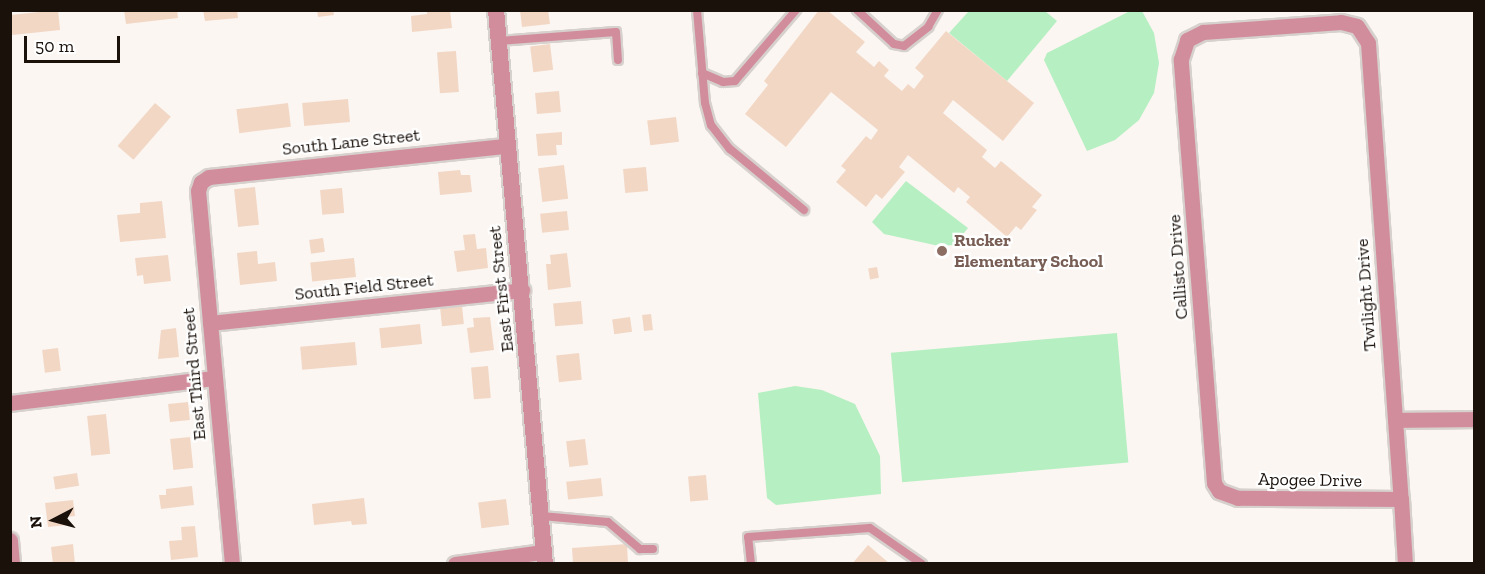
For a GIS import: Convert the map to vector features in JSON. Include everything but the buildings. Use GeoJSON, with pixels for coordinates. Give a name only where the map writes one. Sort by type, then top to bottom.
{"type":"FeatureCollection","features":[{"type":"Feature","properties":{"kind":"street","name":"East First Street"},"geometry":{"type":"LineString","coordinates":[[496,10],[506,146],[522,290],[544,558]]}},
{"type":"Feature","properties":{"kind":"street","name":"Callisto Drive"},"geometry":{"type":"LineString","coordinates":[[1219,491],[1212,472],[1181,59],[1187,40],[1203,32],[1341,22],[1357,26]]}},
{"type":"Feature","properties":{"kind":"street","name":"Twilight Drive"},"geometry":{"type":"LineString","coordinates":[[1357,26],[1368,43],[1406,564]]}},
{"type":"Feature","properties":{"kind":"street","name":"South Lane Street"},"geometry":{"type":"LineString","coordinates":[[201,182],[209,177],[506,146]]}},
{"type":"Feature","properties":{"kind":"street","name":"East Third Street"},"geometry":{"type":"LineString","coordinates":[[201,182],[198,191],[231,564]]}},
{"type":"Feature","properties":{"kind":"street","name":"South Field Street"},"geometry":{"type":"LineString","coordinates":[[210,323],[522,290]]}},
{"type":"Feature","properties":{"kind":"street"},"geometry":{"type":"LineString","coordinates":[[10,404],[214,378]]}},
{"type":"Feature","properties":{"kind":"street"},"geometry":{"type":"LineString","coordinates":[[1395,420],[1474,419]]}},
{"type":"Feature","properties":{"kind":"street","name":"Apogee Drive"},"geometry":{"type":"LineString","coordinates":[[1219,491],[1238,498],[1401,499]]}},
{"type":"Feature","properties":{"kind":"street"},"geometry":{"type":"LineString","coordinates":[[10,541],[12,564]]}},
{"type":"Feature","properties":{"kind":"street"},"geometry":{"type":"LineString","coordinates":[[455,564],[544,558]]}},
{"type":"Feature","properties":{"kind":"lane"},"geometry":{"type":"LineString","coordinates":[[697,10],[702,72],[711,125],[730,149],[804,210]]}},
{"type":"Feature","properties":{"kind":"lane"},"geometry":{"type":"LineString","coordinates":[[702,72],[723,82],[735,81],[796,10]]}},
{"type":"Feature","properties":{"kind":"lane"},"geometry":{"type":"LineString","coordinates":[[857,10],[894,44],[904,46],[928,27],[938,10]]}},
{"type":"Feature","properties":{"kind":"lane"},"geometry":{"type":"LineString","coordinates":[[499,41],[615,32],[618,60]]}},
{"type":"Feature","properties":{"kind":"lane"},"geometry":{"type":"LineString","coordinates":[[542,516],[608,522],[640,549],[653,549]]}},
{"type":"Feature","properties":{"kind":"lane"},"geometry":{"type":"LineString","coordinates":[[751,564],[748,537],[870,528],[922,564]]}},
{"type":"Feature","properties":{"kind":"green space"},"geometry":{"type":"Polygon","coordinates":[[[969,11],[1045,11],[1057,21],[1007,81],[949,33],[969,11]]]}},
{"type":"Feature","properties":{"kind":"green space"},"geometry":{"type":"Polygon","coordinates":[[[1130,11],[1142,11],[1154,33],[1159,63],[1154,93],[1139,120],[1115,140],[1087,151],[1044,60],[1047,53],[1130,11]]]}},
{"type":"Feature","properties":{"kind":"green space"},"geometry":{"type":"Polygon","coordinates":[[[906,181],[968,228],[954,245],[939,246],[884,234],[872,222],[906,181]]]}},
{"type":"Feature","properties":{"kind":"green space"},"geometry":{"type":"Polygon","coordinates":[[[1117,333],[1128,463],[902,482],[891,353],[1117,333]]]}},
{"type":"Feature","properties":{"kind":"green space"},"geometry":{"type":"Polygon","coordinates":[[[795,386],[822,390],[855,404],[880,456],[881,494],[776,505],[767,498],[758,393],[795,386]]]}},
{"type":"Feature","properties":{"kind":"place","name":"Rucker Elementary School"},"geometry":{"type":"Point","coordinates":[942,251]}}]}
